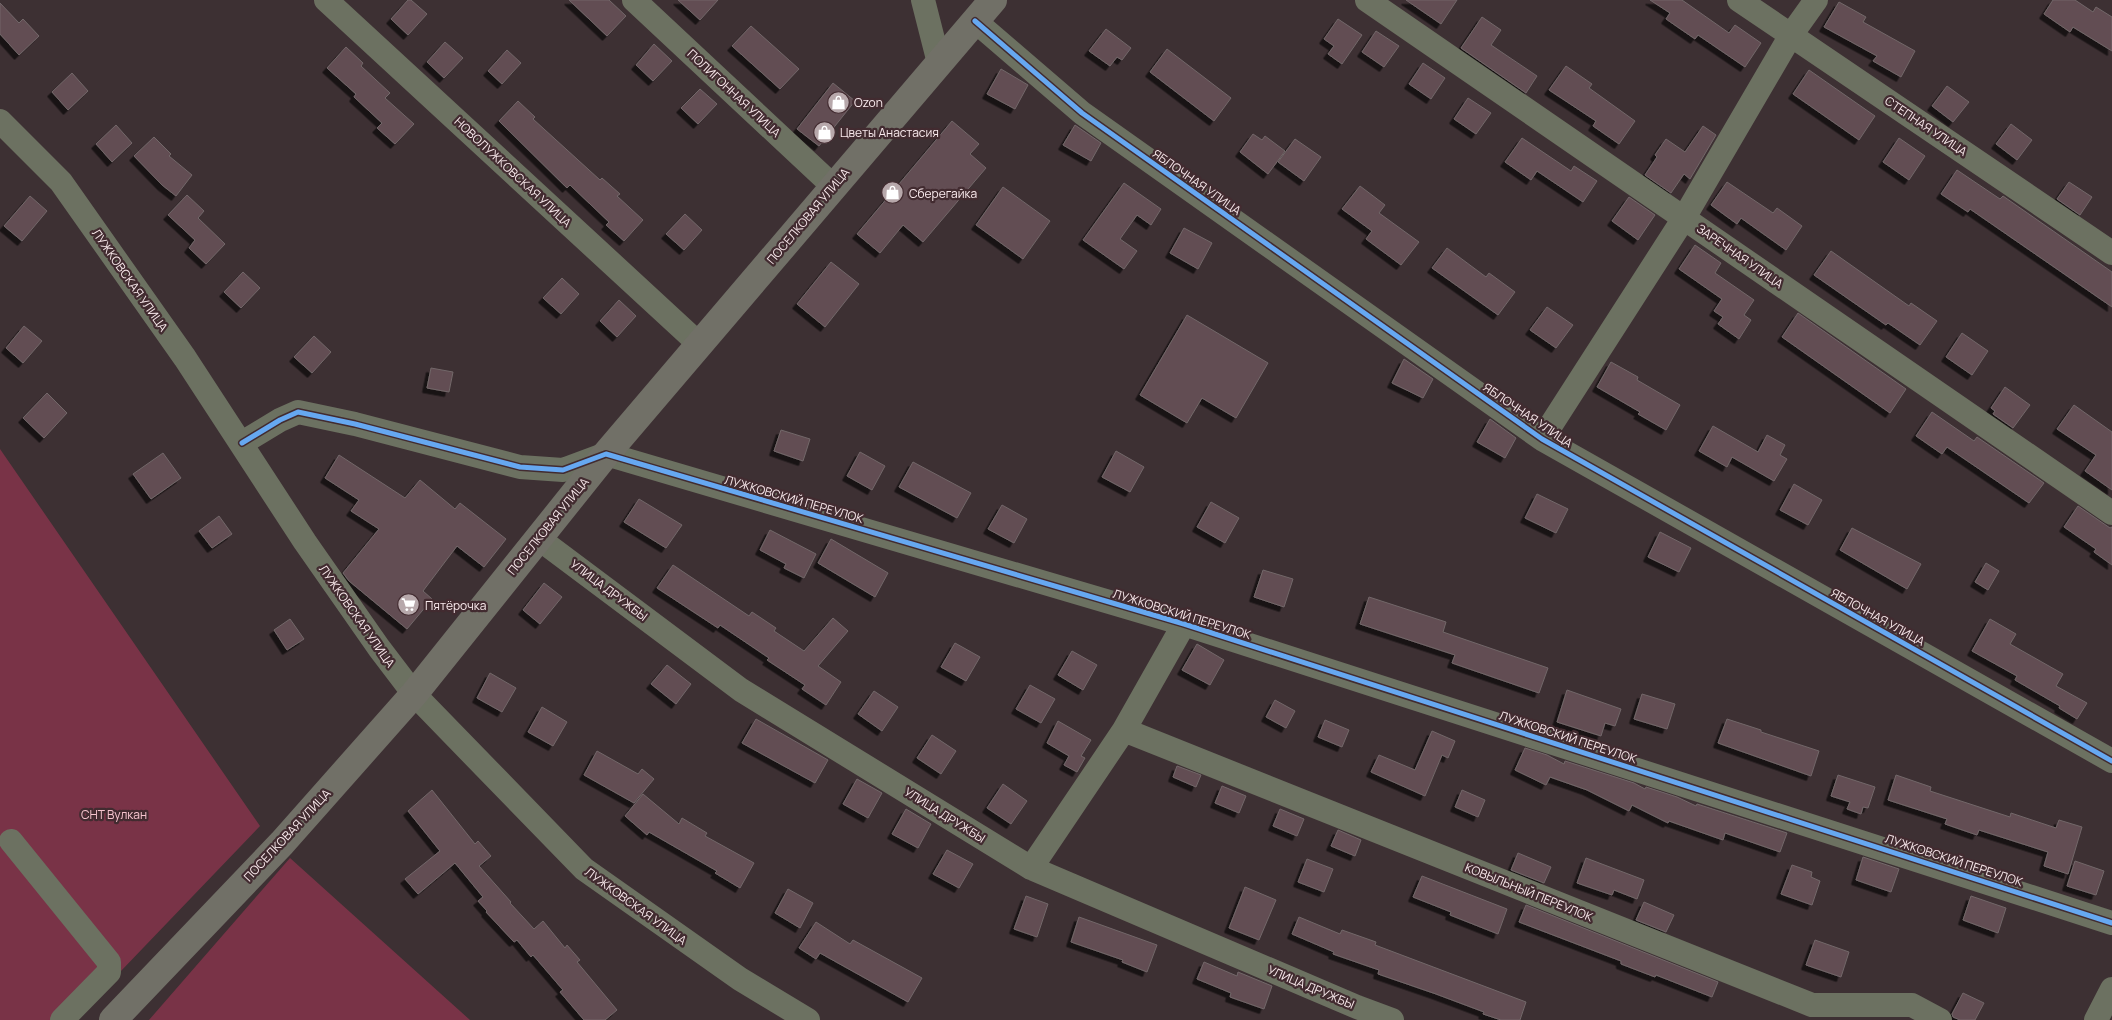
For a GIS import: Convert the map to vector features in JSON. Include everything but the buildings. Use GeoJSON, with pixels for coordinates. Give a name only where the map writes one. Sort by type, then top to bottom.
{"type":"FeatureCollection","features":[{"type":"Feature","properties":{"kind":"highway","name":"ПОСЕЛКОВАЯ УЛИЦА"},"geometry":{"type":"LineString","coordinates":[[113,1020],[282,843],[414,694],[606,454],[992,0]]}},
{"type":"Feature","properties":{"kind":"street","name":"НОВОЛУЖКОВСКАЯ УЛИЦА"},"geometry":{"type":"LineString","coordinates":[[326,0],[700,344]]}},
{"type":"Feature","properties":{"kind":"street","name":"ПОЛИГОННАЯ УЛИЦА"},"geometry":{"type":"LineString","coordinates":[[634,0],[833,186]]}},
{"type":"Feature","properties":{"kind":"street"},"geometry":{"type":"LineString","coordinates":[[923,0],[939,63]]}},
{"type":"Feature","properties":{"kind":"street","name":"ЗАРЕЧНАЯ УЛИЦА"},"geometry":{"type":"LineString","coordinates":[[1367,0],[2112,513]]}},
{"type":"Feature","properties":{"kind":"street","name":"СТЕПНАЯ УЛИЦА"},"geometry":{"type":"LineString","coordinates":[[1739,0],[2112,253]]}},
{"type":"Feature","properties":{"kind":"street"},"geometry":{"type":"LineString","coordinates":[[1542,439],[1684,218],[1792,35],[1816,0]]}},
{"type":"Feature","properties":{"kind":"street","name":"ЯБЛОЧНАЯ УЛИЦА"},"geometry":{"type":"LineString","coordinates":[[975,21],[1082,113],[1542,439],[2112,761]]}},
{"type":"Feature","properties":{"kind":"street","name":"ЛУЖКОВСКАЯ УЛИЦА"},"geometry":{"type":"LineString","coordinates":[[0,121],[60,182],[186,358],[305,542],[379,648],[414,694],[584,869],[740,979],[808,1020]]}},
{"type":"Feature","properties":{"kind":"street"},"geometry":{"type":"LineString","coordinates":[[242,443],[280,420],[298,412],[356,424],[520,467],[563,470],[606,454]]}},
{"type":"Feature","properties":{"kind":"street","name":"ЛУЖКОВСКИЙ ПЕРЕУЛОК"},"geometry":{"type":"LineString","coordinates":[[606,454],[1184,624],[2112,923]]}},
{"type":"Feature","properties":{"kind":"street","name":"УЛИЦА ДРУЖБЫ"},"geometry":{"type":"LineString","coordinates":[[538,538],[740,690],[1031,868],[1357,1007],[1392,1020]]}},
{"type":"Feature","properties":{"kind":"street"},"geometry":{"type":"LineString","coordinates":[[1031,868],[1124,730],[1184,624]]}},
{"type":"Feature","properties":{"kind":"street","name":"КОВЫЛЬНЫЙ ПЕРЕУЛОК"},"geometry":{"type":"LineString","coordinates":[[1124,730],[1812,1005],[1912,1005],[1940,1020]]}},
{"type":"Feature","properties":{"kind":"street"},"geometry":{"type":"LineString","coordinates":[[11,841],[109,962],[109,972],[62,1020]]}},
{"type":"Feature","properties":{"kind":"street"},"geometry":{"type":"LineString","coordinates":[[2096,1020],[2112,989]]}},
{"type":"Feature","properties":{"kind":"green space","name":"СНТ Вулкан"},"geometry":{"type":"Polygon","coordinates":[[[0,449],[260,826],[74,1020],[0,1020],[0,449]]]}},
{"type":"Feature","properties":{"kind":"green space"},"geometry":{"type":"Polygon","coordinates":[[[290,858],[470,1020],[149,1020],[290,858]]]}},
{"type":"Feature","properties":{"kind":"cycle path"},"geometry":{"type":"LineString","coordinates":[[975,21],[1082,113],[1542,439],[2112,761]]}},
{"type":"Feature","properties":{"kind":"cycle path"},"geometry":{"type":"LineString","coordinates":[[242,443],[280,420],[298,412],[355,424],[520,467],[563,470],[606,454],[1184,624],[2112,923]]}},
{"type":"Feature","properties":{"kind":"place","name":"Ozon"},"geometry":{"type":"Point","coordinates":[838,102]}},
{"type":"Feature","properties":{"kind":"place","name":"Цветы Анастасия"},"geometry":{"type":"Point","coordinates":[824,132]}},
{"type":"Feature","properties":{"kind":"place","name":"Сберегайка"},"geometry":{"type":"Point","coordinates":[893,193]}},
{"type":"Feature","properties":{"kind":"place","name":"Пятёрочка"},"geometry":{"type":"Point","coordinates":[409,605]}}]}
